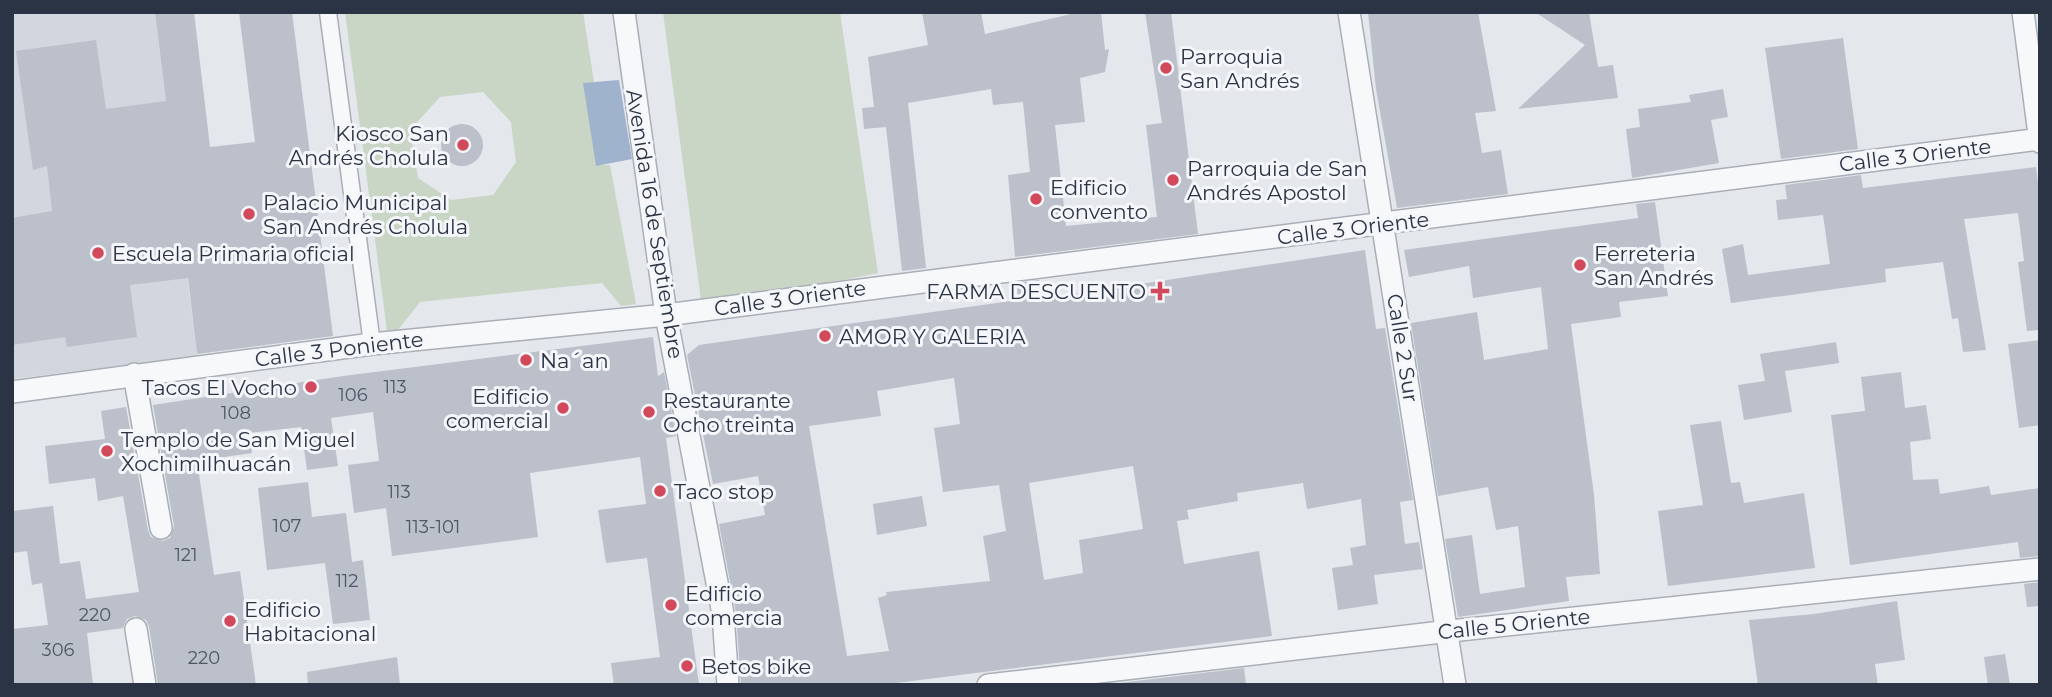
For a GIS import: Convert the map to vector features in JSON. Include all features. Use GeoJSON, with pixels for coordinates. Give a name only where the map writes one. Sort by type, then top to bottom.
{"type":"FeatureCollection","features":[{"type":"Feature","properties":{"kind":"street"},"geometry":{"type":"LineString","coordinates":[[328,12],[372,344]]}},
{"type":"Feature","properties":{"kind":"street","name":"Avenida 16 de Septiembre"},"geometry":{"type":"LineString","coordinates":[[624,12],[666,315],[723,614],[728,685]]}},
{"type":"Feature","properties":{"kind":"street","name":"Calle 2 Sur"},"geometry":{"type":"LineString","coordinates":[[1349,12],[1455,685]]}},
{"type":"Feature","properties":{"kind":"street"},"geometry":{"type":"LineString","coordinates":[[2023,12],[2040,140]]}},
{"type":"Feature","properties":{"kind":"street","name":"Calle 3 Oriente"},"geometry":{"type":"LineString","coordinates":[[666,315],[2040,140]]}},
{"type":"Feature","properties":{"kind":"street","name":"Calle 3 Poniente"},"geometry":{"type":"LineString","coordinates":[[12,392],[372,344],[666,315]]}},
{"type":"Feature","properties":{"kind":"street"},"geometry":{"type":"LineString","coordinates":[[134,374],[162,528]]}},
{"type":"Feature","properties":{"kind":"street","name":"Calle 5 Oriente"},"geometry":{"type":"LineString","coordinates":[[988,685],[1446,631],[2040,569]]}},
{"type":"Feature","properties":{"kind":"street"},"geometry":{"type":"LineString","coordinates":[[136,629],[145,685]]}},
{"type":"Feature","properties":{"kind":"shaded area","name":"Escuela Primaria oficial"},"geometry":{"type":"Polygon","coordinates":[[[12,12],[155,12],[197,356],[12,379],[12,12]]]}},
{"type":"Feature","properties":{"kind":"green space"},"geometry":{"type":"Polygon","coordinates":[[[345,12],[583,12],[594,82],[585,84],[596,165],[610,165],[636,304],[621,306],[602,283],[420,302],[398,330],[387,331],[345,12]],[[483,92],[440,97],[410,130],[418,178],[451,200],[493,195],[516,162],[511,122],[483,92]]]}},
{"type":"Feature","properties":{"kind":"green space"},"geometry":{"type":"Polygon","coordinates":[[[663,12],[840,12],[878,273],[702,308],[663,12]]]}},
{"type":"Feature","properties":{"kind":"water"},"geometry":{"type":"Polygon","coordinates":[[[619,80],[632,159],[596,166],[583,83],[619,80]]]}},
{"type":"Feature","properties":{"kind":"building"},"geometry":{"type":"Polygon","coordinates":[[[155,12],[194,12],[210,147],[255,142],[239,12],[292,12],[333,336],[197,354],[188,278],[130,285],[137,337],[67,347],[65,337],[12,345],[12,218],[52,211],[47,166],[33,170],[16,51],[96,40],[106,109],[166,101],[155,12]]]}},
{"type":"Feature","properties":{"kind":"building"},"geometry":{"type":"Polygon","coordinates":[[[922,12],[981,12],[985,34],[1080,12],[1101,12],[1105,50],[1109,49],[1105,72],[1080,78],[1085,122],[1055,125],[1066,226],[1157,217],[1146,125],[1162,123],[1145,12],[1171,12],[1198,234],[1015,257],[1008,175],[1030,172],[1023,102],[993,105],[991,89],[908,103],[926,268],[902,271],[886,127],[864,129],[862,108],[874,107],[868,57],[928,45],[922,12]]]}},
{"type":"Feature","properties":{"kind":"building"},"geometry":{"type":"Polygon","coordinates":[[[1368,12],[1478,12],[1496,111],[1475,113],[1482,153],[1501,150],[1508,194],[1397,208],[1376,89],[1368,12]]]}},
{"type":"Feature","properties":{"kind":"building"},"geometry":{"type":"Polygon","coordinates":[[[1535,12],[1589,12],[1598,67],[1613,65],[1618,98],[1518,109],[1585,45],[1535,12]]]}},
{"type":"Feature","properties":{"kind":"building"},"geometry":{"type":"Polygon","coordinates":[[[1843,38],[1858,149],[1781,159],[1765,48],[1843,38]]]}},
{"type":"Feature","properties":{"kind":"building"},"geometry":{"type":"Polygon","coordinates":[[[1723,89],[1728,117],[1711,120],[1719,163],[1632,178],[1626,129],[1640,127],[1638,109],[1691,102],[1689,95],[1723,89]]]}},
{"type":"Feature","properties":{"kind":"building","name":"Kiosco San Andrés Cholula"},"geometry":{"type":"Polygon","coordinates":[[[462,124],[477,130],[483,145],[477,160],[462,166],[447,160],[441,145],[447,130],[462,124]]]}},
{"type":"Feature","properties":{"kind":"building"},"geometry":{"type":"Polygon","coordinates":[[[2036,167],[2040,200],[2040,330],[2027,331],[2018,262],[2024,261],[2018,213],[1964,219],[1986,350],[1963,352],[1958,318],[1952,319],[1943,262],[1885,269],[1886,282],[1731,303],[1722,249],[1743,244],[1748,275],[1830,264],[1823,215],[1778,220],[1776,200],[1787,199],[1785,185],[1861,175],[1863,188],[2036,167]]]}},
{"type":"Feature","properties":{"kind":"building"},"geometry":{"type":"Polygon","coordinates":[[[1655,202],[1668,296],[1619,302],[1621,317],[1571,324],[1594,495],[1600,574],[1566,577],[1569,601],[1458,617],[1445,539],[1472,535],[1480,594],[1525,587],[1518,526],[1496,530],[1488,487],[1438,496],[1411,323],[1477,312],[1484,360],[1548,349],[1541,287],[1473,298],[1469,266],[1409,277],[1404,250],[1638,218],[1636,204],[1655,202]]]}},
{"type":"Feature","properties":{"kind":"building"},"geometry":{"type":"Polygon","coordinates":[[[1365,250],[1376,329],[1385,328],[1413,500],[1400,502],[1405,544],[1419,542],[1423,569],[1374,575],[1378,604],[1338,610],[1332,568],[1353,565],[1350,548],[1366,545],[1361,499],[1307,509],[1303,483],[1237,493],[1238,501],[1187,510],[1189,519],[1177,521],[1184,564],[1259,551],[1272,636],[880,685],[741,685],[736,613],[719,524],[765,515],[758,476],[713,484],[687,355],[699,345],[1018,300],[1017,283],[1039,280],[1042,299],[1365,250]],[[954,378],[877,391],[881,416],[809,426],[847,656],[889,651],[878,598],[887,595],[886,592],[990,581],[983,536],[1006,531],[999,485],[943,492],[934,428],[960,424],[954,378]],[[1133,466],[1029,483],[1044,580],[1083,573],[1079,540],[1143,529],[1133,466]]]}},
{"type":"Feature","properties":{"kind":"building"},"geometry":{"type":"Polygon","coordinates":[[[653,337],[658,376],[664,372],[676,436],[666,438],[699,685],[614,685],[611,663],[660,657],[647,558],[606,563],[598,510],[646,504],[640,457],[530,473],[538,537],[392,556],[386,508],[354,513],[348,465],[379,461],[373,412],[331,418],[338,466],[307,470],[301,427],[249,433],[252,453],[197,461],[214,575],[240,571],[256,685],[158,685],[149,626],[146,620],[135,616],[127,619],[123,628],[87,633],[93,685],[12,685],[12,629],[48,625],[42,583],[32,585],[27,551],[12,553],[12,511],[53,506],[60,564],[80,561],[86,599],[139,592],[123,496],[98,501],[95,478],[49,484],[45,446],[105,439],[101,411],[126,407],[148,530],[151,537],[163,541],[170,538],[174,526],[153,405],[343,376],[653,337]]]}},
{"type":"Feature","properties":{"kind":"building"},"geometry":{"type":"Polygon","coordinates":[[[2040,340],[2040,425],[2019,428],[2008,344],[2040,340]]]}},
{"type":"Feature","properties":{"kind":"building"},"geometry":{"type":"Polygon","coordinates":[[[1836,342],[1839,363],[1785,371],[1792,412],[1744,420],[1738,385],[1765,381],[1760,354],[1836,342]]]}},
{"type":"Feature","properties":{"kind":"building"},"geometry":{"type":"Polygon","coordinates":[[[1901,372],[1905,408],[1926,405],[1931,439],[1910,442],[1913,480],[1938,479],[1940,494],[1989,486],[1991,495],[2040,488],[2040,556],[2020,558],[2018,542],[1850,565],[1831,415],[1865,411],[1861,377],[1901,372]]]}},
{"type":"Feature","properties":{"kind":"building"},"geometry":{"type":"Polygon","coordinates":[[[1721,421],[1731,483],[1740,482],[1744,503],[1804,493],[1815,568],[1668,586],[1658,511],[1703,505],[1690,425],[1721,421]]]}},
{"type":"Feature","properties":{"kind":"building"},"geometry":{"type":"Polygon","coordinates":[[[308,482],[312,517],[346,513],[352,562],[363,560],[370,620],[333,624],[325,563],[267,570],[258,488],[308,482]]]}},
{"type":"Feature","properties":{"kind":"building"},"geometry":{"type":"Polygon","coordinates":[[[922,496],[927,526],[877,535],[873,504],[922,496]]]}},
{"type":"Feature","properties":{"kind":"building"},"geometry":{"type":"Polygon","coordinates":[[[2040,582],[2040,606],[2027,607],[2024,584],[2040,582]]]}},
{"type":"Feature","properties":{"kind":"building"},"geometry":{"type":"Polygon","coordinates":[[[1897,601],[1905,660],[1875,664],[1878,685],[1758,685],[1749,620],[1814,614],[1897,601]]]}},
{"type":"Feature","properties":{"kind":"building"},"geometry":{"type":"Polygon","coordinates":[[[2005,654],[2010,685],[1988,685],[1984,657],[2005,654]]]}},
{"type":"Feature","properties":{"kind":"building"},"geometry":{"type":"Polygon","coordinates":[[[397,657],[400,685],[308,685],[307,672],[397,657]]]}},
{"type":"Feature","properties":{"kind":"building"},"geometry":{"type":"Polygon","coordinates":[[[1244,668],[1246,685],[1103,685],[1244,668]]]}},
{"type":"Feature","properties":{"kind":"place","name":"Parroquia San Andrés"},"geometry":{"type":"Point","coordinates":[1166,68]}},
{"type":"Feature","properties":{"kind":"place","name":"Kiosco San Andrés Cholula"},"geometry":{"type":"Point","coordinates":[463,145]}},
{"type":"Feature","properties":{"kind":"place","name":"Parroquia de San Andrés Apostol"},"geometry":{"type":"Point","coordinates":[1173,180]}},
{"type":"Feature","properties":{"kind":"place","name":"Edificio convento"},"geometry":{"type":"Point","coordinates":[1036,199]}},
{"type":"Feature","properties":{"kind":"place","name":"Palacio Municipal San Andrés Cholula"},"geometry":{"type":"Point","coordinates":[249,214]}},
{"type":"Feature","properties":{"kind":"place","name":"Escuela Primaria oficial"},"geometry":{"type":"Point","coordinates":[98,253]}},
{"type":"Feature","properties":{"kind":"place","name":"Ferreteria San Andrés"},"geometry":{"type":"Point","coordinates":[1580,265]}},
{"type":"Feature","properties":{"kind":"place","name":"FARMA DESCUENTO"},"geometry":{"type":"Point","coordinates":[1160,291]}},
{"type":"Feature","properties":{"kind":"place","name":"AMOR Y GALERIA"},"geometry":{"type":"Point","coordinates":[825,336]}},
{"type":"Feature","properties":{"kind":"place","name":"Na´an"},"geometry":{"type":"Point","coordinates":[526,360]}},
{"type":"Feature","properties":{"kind":"place","name":"Tacos El Vocho"},"geometry":{"type":"Point","coordinates":[311,387]}},
{"type":"Feature","properties":{"kind":"place","name":"Edificio comercial"},"geometry":{"type":"Point","coordinates":[563,408]}},
{"type":"Feature","properties":{"kind":"place","name":"Restaurante Ocho treinta"},"geometry":{"type":"Point","coordinates":[649,412]}},
{"type":"Feature","properties":{"kind":"place","name":"Templo de San Miguel Xochimilhuacán"},"geometry":{"type":"Point","coordinates":[107,451]}},
{"type":"Feature","properties":{"kind":"place","name":"Taco stop"},"geometry":{"type":"Point","coordinates":[660,491]}},
{"type":"Feature","properties":{"kind":"place","name":"Edificio comercia"},"geometry":{"type":"Point","coordinates":[671,605]}},
{"type":"Feature","properties":{"kind":"place","name":"Edificio Habitacional"},"geometry":{"type":"Point","coordinates":[230,621]}},
{"type":"Feature","properties":{"kind":"place","name":"Betos bike"},"geometry":{"type":"Point","coordinates":[687,666]}}]}
